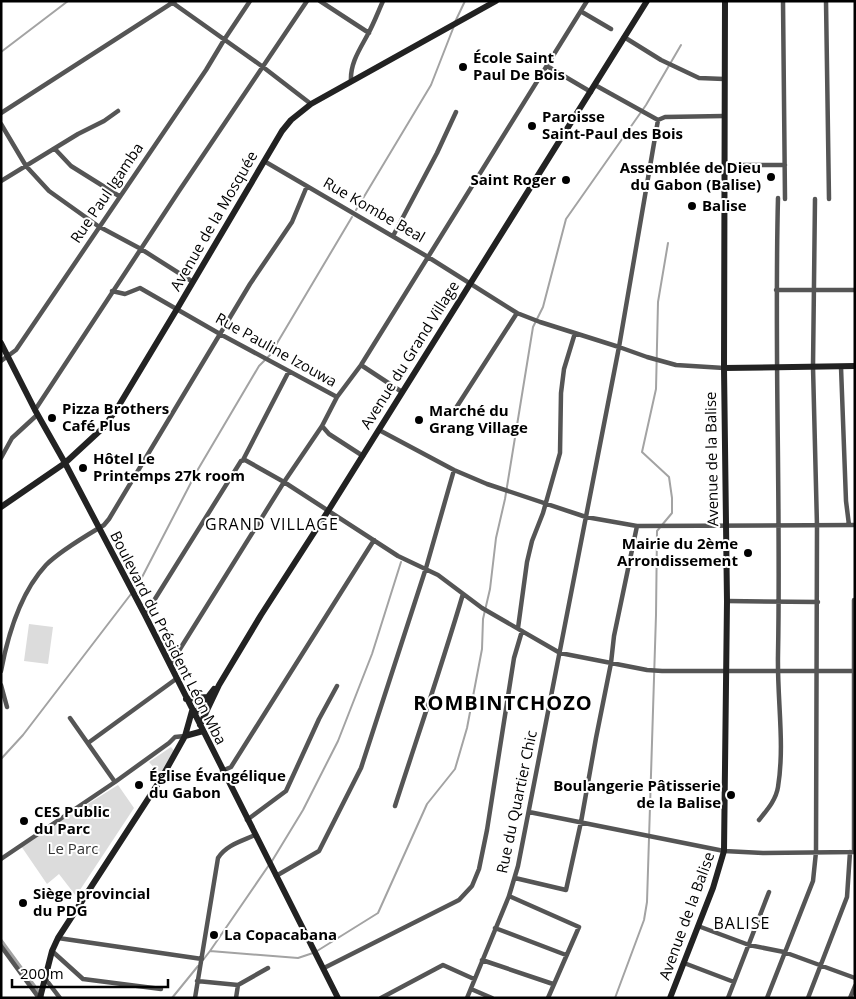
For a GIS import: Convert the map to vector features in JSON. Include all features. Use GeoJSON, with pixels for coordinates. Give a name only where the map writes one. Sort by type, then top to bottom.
{"type":"FeatureCollection","features":[{"type":"Feature","properties":{"kind":"street","name":"Rue Paul Igamba"},"geometry":{"type":"LineString","coordinates":[[8,357],[16,350],[98,226],[206,70],[250,1]]}},
{"type":"Feature","properties":{"kind":"street"},"geometry":{"type":"LineString","coordinates":[[1,458],[12,438],[36,412],[112,291],[307,1]]}},
{"type":"Feature","properties":{"kind":"street"},"geometry":{"type":"LineString","coordinates":[[320,1],[369,33]]}},
{"type":"Feature","properties":{"kind":"street"},"geometry":{"type":"LineString","coordinates":[[351,81],[352,65],[383,1]]}},
{"type":"Feature","properties":{"kind":"street","name":"Avenue de la Mosquée"},"geometry":{"type":"LineString","coordinates":[[1,507],[65,463],[104,426],[118,407],[282,131],[291,120],[311,104],[496,1]]}},
{"type":"Feature","properties":{"kind":"street","name":"Rue Pauline Izouwa"},"geometry":{"type":"LineString","coordinates":[[112,291],[125,294],[140,288],[220,334],[337,397],[361,365],[582,12],[587,1]]}},
{"type":"Feature","properties":{"kind":"street","name":"Avenue du Grand Village"},"geometry":{"type":"LineString","coordinates":[[201,728],[219,685],[261,615],[363,456],[647,1]]}},
{"type":"Feature","properties":{"kind":"street","name":"Avenue de la Balise"},"geometry":{"type":"LineString","coordinates":[[670,998],[713,888],[724,851],[727,601],[724,368],[725,1]]}},
{"type":"Feature","properties":{"kind":"street"},"geometry":{"type":"LineString","coordinates":[[783,1],[785,199]]}},
{"type":"Feature","properties":{"kind":"street"},"geometry":{"type":"LineString","coordinates":[[826,1],[829,199]]}},
{"type":"Feature","properties":{"kind":"street"},"geometry":{"type":"LineString","coordinates":[[1,113],[172,2],[311,104]]}},
{"type":"Feature","properties":{"kind":"street"},"geometry":{"type":"LineString","coordinates":[[582,12],[612,29]]}},
{"type":"Feature","properties":{"kind":"street"},"geometry":{"type":"LineString","coordinates":[[624,37],[661,60],[699,78],[724,79]]}},
{"type":"Feature","properties":{"kind":"street"},"geometry":{"type":"LineString","coordinates":[[547,66],[591,92]]}},
{"type":"Feature","properties":{"kind":"street"},"geometry":{"type":"LineString","coordinates":[[595,85],[658,120],[665,117],[724,116]]}},
{"type":"Feature","properties":{"kind":"street"},"geometry":{"type":"LineString","coordinates":[[1,181],[104,121],[118,110]]}},
{"type":"Feature","properties":{"kind":"street"},"geometry":{"type":"LineString","coordinates":[[393,236],[437,153],[456,112]]}},
{"type":"Feature","properties":{"kind":"street","name":"Rue du Quartier Chic"},"geometry":{"type":"LineString","coordinates":[[467,998],[515,878],[619,347],[658,120]]}},
{"type":"Feature","properties":{"kind":"street"},"geometry":{"type":"LineString","coordinates":[[1,124],[26,166],[49,191],[98,226],[141,249],[193,282]]}},
{"type":"Feature","properties":{"kind":"street"},"geometry":{"type":"LineString","coordinates":[[55,149],[71,166],[119,196]]}},
{"type":"Feature","properties":{"kind":"street","name":"Rue Kombe Beal"},"geometry":{"type":"LineString","coordinates":[[264,161],[393,236],[518,313],[533,320],[652,359],[692,367],[724,368]]}},
{"type":"Feature","properties":{"kind":"street"},"geometry":{"type":"LineString","coordinates":[[724,165],[785,164]]}},
{"type":"Feature","properties":{"kind":"street"},"geometry":{"type":"LineString","coordinates":[[1,671],[7,644],[25,595],[46,565],[110,519],[250,284],[292,222],[307,186]]}},
{"type":"Feature","properties":{"kind":"street"},"geometry":{"type":"LineString","coordinates":[[759,820],[771,805],[778,789],[781,751],[778,671],[778,368],[776,290],[778,198]]}},
{"type":"Feature","properties":{"kind":"street"},"geometry":{"type":"LineString","coordinates":[[767,998],[813,881],[816,852],[818,602],[813,290],[815,199]]}},
{"type":"Feature","properties":{"kind":"street"},"geometry":{"type":"LineString","coordinates":[[776,290],[855,290]]}},
{"type":"Feature","properties":{"kind":"street"},"geometry":{"type":"LineString","coordinates":[[454,412],[518,313]]}},
{"type":"Feature","properties":{"kind":"street"},"geometry":{"type":"LineString","coordinates":[[324,968],[460,900],[472,886],[478,869],[489,821],[520,629],[527,562],[560,453],[561,393],[564,369],[575,333]]}},
{"type":"Feature","properties":{"kind":"street","name":"Boulevard du Président Léon Mba"},"geometry":{"type":"LineString","coordinates":[[1,344],[170,665],[338,998]]}},
{"type":"Feature","properties":{"kind":"street"},"geometry":{"type":"LineString","coordinates":[[1,361],[8,357]]}},
{"type":"Feature","properties":{"kind":"street"},"geometry":{"type":"LineString","coordinates":[[361,365],[402,392]]}},
{"type":"Feature","properties":{"kind":"street"},"geometry":{"type":"LineString","coordinates":[[378,430],[454,470],[510,492],[586,517],[637,526],[852,525],[846,501],[841,366]]}},
{"type":"Feature","properties":{"kind":"street"},"geometry":{"type":"LineString","coordinates":[[724,368],[855,366]]}},
{"type":"Feature","properties":{"kind":"street"},"geometry":{"type":"LineString","coordinates":[[144,615],[243,460],[289,371]]}},
{"type":"Feature","properties":{"kind":"street"},"geometry":{"type":"LineString","coordinates":[[170,665],[284,482],[322,426],[337,397]]}},
{"type":"Feature","properties":{"kind":"street"},"geometry":{"type":"LineString","coordinates":[[322,426],[329,434],[363,456]]}},
{"type":"Feature","properties":{"kind":"street"},"geometry":{"type":"LineString","coordinates":[[243,460],[284,482],[398,556],[438,575],[482,608],[560,653],[647,670],[662,671],[854,671]]}},
{"type":"Feature","properties":{"kind":"street"},"geometry":{"type":"LineString","coordinates":[[276,876],[320,851],[356,778],[426,568],[454,470]]}},
{"type":"Feature","properties":{"kind":"street"},"geometry":{"type":"LineString","coordinates":[[515,878],[566,890],[581,822],[611,663],[614,636],[637,526]]}},
{"type":"Feature","properties":{"kind":"street"},"geometry":{"type":"LineString","coordinates":[[222,771],[231,767],[374,540]]}},
{"type":"Feature","properties":{"kind":"street"},"geometry":{"type":"LineString","coordinates":[[395,806],[463,594]]}},
{"type":"Feature","properties":{"kind":"street"},"geometry":{"type":"LineString","coordinates":[[808,998],[847,897],[853,852],[854,600]]}},
{"type":"Feature","properties":{"kind":"street"},"geometry":{"type":"LineString","coordinates":[[727,601],[818,602]]}},
{"type":"Feature","properties":{"kind":"street"},"geometry":{"type":"LineString","coordinates":[[88,743],[176,679]]}},
{"type":"Feature","properties":{"kind":"street"},"geometry":{"type":"LineString","coordinates":[[1,685],[7,708]]}},
{"type":"Feature","properties":{"kind":"street"},"geometry":{"type":"LineString","coordinates":[[39,998],[44,976],[58,938],[161,779],[185,736],[193,713],[219,685]]}},
{"type":"Feature","properties":{"kind":"street"},"geometry":{"type":"LineString","coordinates":[[247,820],[286,791],[319,720],[338,686]]}},
{"type":"Feature","properties":{"kind":"street"},"geometry":{"type":"LineString","coordinates":[[186,699],[207,697]]}},
{"type":"Feature","properties":{"kind":"street"},"geometry":{"type":"LineString","coordinates":[[70,718],[116,782]]}},
{"type":"Feature","properties":{"kind":"street"},"geometry":{"type":"LineString","coordinates":[[1,860],[116,782],[169,743],[175,736],[185,736],[201,728]]}},
{"type":"Feature","properties":{"kind":"street"},"geometry":{"type":"LineString","coordinates":[[529,812],[724,851],[763,853],[853,852]]}},
{"type":"Feature","properties":{"kind":"street"},"geometry":{"type":"LineString","coordinates":[[195,998],[218,858],[229,847],[255,835]]}},
{"type":"Feature","properties":{"kind":"street"},"geometry":{"type":"LineString","coordinates":[[728,998],[769,892]]}},
{"type":"Feature","properties":{"kind":"street"},"geometry":{"type":"LineString","coordinates":[[508,896],[579,927],[548,998]]}},
{"type":"Feature","properties":{"kind":"street"},"geometry":{"type":"LineString","coordinates":[[698,926],[749,945],[784,952],[855,978]]}},
{"type":"Feature","properties":{"kind":"street"},"geometry":{"type":"LineString","coordinates":[[495,928],[566,955]]}},
{"type":"Feature","properties":{"kind":"street"},"geometry":{"type":"LineString","coordinates":[[58,938],[201,959]]}},
{"type":"Feature","properties":{"kind":"street"},"geometry":{"type":"LineString","coordinates":[[1,946],[39,998]]}},
{"type":"Feature","properties":{"kind":"street"},"geometry":{"type":"LineString","coordinates":[[52,951],[83,979],[161,989]]}},
{"type":"Feature","properties":{"kind":"street"},"geometry":{"type":"LineString","coordinates":[[482,960],[553,984]]}},
{"type":"Feature","properties":{"kind":"street"},"geometry":{"type":"LineString","coordinates":[[684,963],[734,982]]}},
{"type":"Feature","properties":{"kind":"street"},"geometry":{"type":"LineString","coordinates":[[381,998],[443,964],[474,979]]}},
{"type":"Feature","properties":{"kind":"street"},"geometry":{"type":"LineString","coordinates":[[197,981],[238,985],[268,968]]}},
{"type":"Feature","properties":{"kind":"street"},"geometry":{"type":"LineString","coordinates":[[44,976],[60,998]]}},
{"type":"Feature","properties":{"kind":"street"},"geometry":{"type":"LineString","coordinates":[[236,998],[238,985]]}},
{"type":"Feature","properties":{"kind":"street"},"geometry":{"type":"LineString","coordinates":[[850,998],[855,986]]}},
{"type":"Feature","properties":{"kind":"street"},"geometry":{"type":"LineString","coordinates":[[471,989],[492,998]]}},
{"type":"Feature","properties":{"kind":"green space"},"geometry":{"type":"Polygon","coordinates":[[[29,624],[53,627],[48,664],[24,661],[29,624]]]}},
{"type":"Feature","properties":{"kind":"green space"},"geometry":{"type":"Polygon","coordinates":[[[171,747],[176,753],[161,776],[149,762],[171,747]]]}},
{"type":"Feature","properties":{"kind":"green space","name":"Le Parc"},"geometry":{"type":"Polygon","coordinates":[[[118,785],[134,808],[76,896],[59,874],[47,884],[21,846],[118,785]]]}},
{"type":"Feature","properties":{"kind":"waterway"},"geometry":{"type":"LineString","coordinates":[[1,52],[68,1]]}},
{"type":"Feature","properties":{"kind":"waterway"},"geometry":{"type":"LineString","coordinates":[[455,22],[465,1]]}},
{"type":"Feature","properties":{"kind":"waterway"},"geometry":{"type":"LineString","coordinates":[[356,210],[431,85],[454,26]]}},
{"type":"Feature","properties":{"kind":"waterway"},"geometry":{"type":"LineString","coordinates":[[317,951],[378,913],[427,804],[455,769],[467,728],[482,649],[483,619],[490,589],[496,538],[505,499],[533,327],[543,307],[566,219],[646,105],[681,45]]}},
{"type":"Feature","properties":{"kind":"waterway"},"geometry":{"type":"LineString","coordinates":[[134,590],[197,471],[259,366],[270,355],[352,217]]}},
{"type":"Feature","properties":{"kind":"waterway"},"geometry":{"type":"LineString","coordinates":[[615,998],[644,920],[647,902],[657,531],[672,513],[672,498],[669,477],[642,452],[656,389],[658,302],[668,243]]}},
{"type":"Feature","properties":{"kind":"waterway"},"geometry":{"type":"LineString","coordinates":[[272,861],[303,810],[338,741],[372,654],[401,562]]}},
{"type":"Feature","properties":{"kind":"waterway"},"geometry":{"type":"LineString","coordinates":[[1,759],[23,735],[131,594]]}},
{"type":"Feature","properties":{"kind":"waterway"},"geometry":{"type":"LineString","coordinates":[[210,951],[269,865]]}},
{"type":"Feature","properties":{"kind":"waterway"},"geometry":{"type":"LineString","coordinates":[[1,942],[42,998]]}},
{"type":"Feature","properties":{"kind":"waterway"},"geometry":{"type":"LineString","coordinates":[[203,960],[210,951],[298,958],[313,953]]}},
{"type":"Feature","properties":{"kind":"waterway"},"geometry":{"type":"LineString","coordinates":[[172,998],[198,966]]}},
{"type":"Feature","properties":{"kind":"place","name":"École Saint Paul De Bois"},"geometry":{"type":"Point","coordinates":[463,67]}},
{"type":"Feature","properties":{"kind":"place","name":"Paroisse Saint-Paul des Bois"},"geometry":{"type":"Point","coordinates":[532,126]}},
{"type":"Feature","properties":{"kind":"place","name":"Assemblée de Dieu du Gabon (Balise)"},"geometry":{"type":"Point","coordinates":[771,177]}},
{"type":"Feature","properties":{"kind":"place","name":"Saint Roger"},"geometry":{"type":"Point","coordinates":[566,180]}},
{"type":"Feature","properties":{"kind":"place","name":"Balise"},"geometry":{"type":"Point","coordinates":[692,206]}},
{"type":"Feature","properties":{"kind":"place","name":"Pizza Brothers Café Plus"},"geometry":{"type":"Point","coordinates":[52,418]}},
{"type":"Feature","properties":{"kind":"place","name":"Marché du Grang Village"},"geometry":{"type":"Point","coordinates":[419,420]}},
{"type":"Feature","properties":{"kind":"place","name":"Hôtel Le Printemps 27k room"},"geometry":{"type":"Point","coordinates":[83,468]}},
{"type":"Feature","properties":{"kind":"place","name":"Mairie du 2ème Arrondissement"},"geometry":{"type":"Point","coordinates":[748,553]}},
{"type":"Feature","properties":{"kind":"place","name":"Église Évangélique du Gabon"},"geometry":{"type":"Point","coordinates":[139,785]}},
{"type":"Feature","properties":{"kind":"place","name":"Boulangerie Pâtisserie de la Balise"},"geometry":{"type":"Point","coordinates":[731,795]}},
{"type":"Feature","properties":{"kind":"place","name":"CES Public du Parc"},"geometry":{"type":"Point","coordinates":[24,821]}},
{"type":"Feature","properties":{"kind":"place","name":"Siège provincial du PDG"},"geometry":{"type":"Point","coordinates":[23,903]}},
{"type":"Feature","properties":{"kind":"place","name":"La Copacabana"},"geometry":{"type":"Point","coordinates":[214,935]}},
{"type":"Feature","properties":{"kind":"district","name":"GRAND VILLAGE"},"geometry":{"type":"Point","coordinates":[272,524]}},
{"type":"Feature","properties":{"kind":"district","name":"ROMBINTCHOZO"},"geometry":{"type":"Point","coordinates":[503,703]}},
{"type":"Feature","properties":{"kind":"district","name":"BALISE"},"geometry":{"type":"Point","coordinates":[742,923]}}]}
